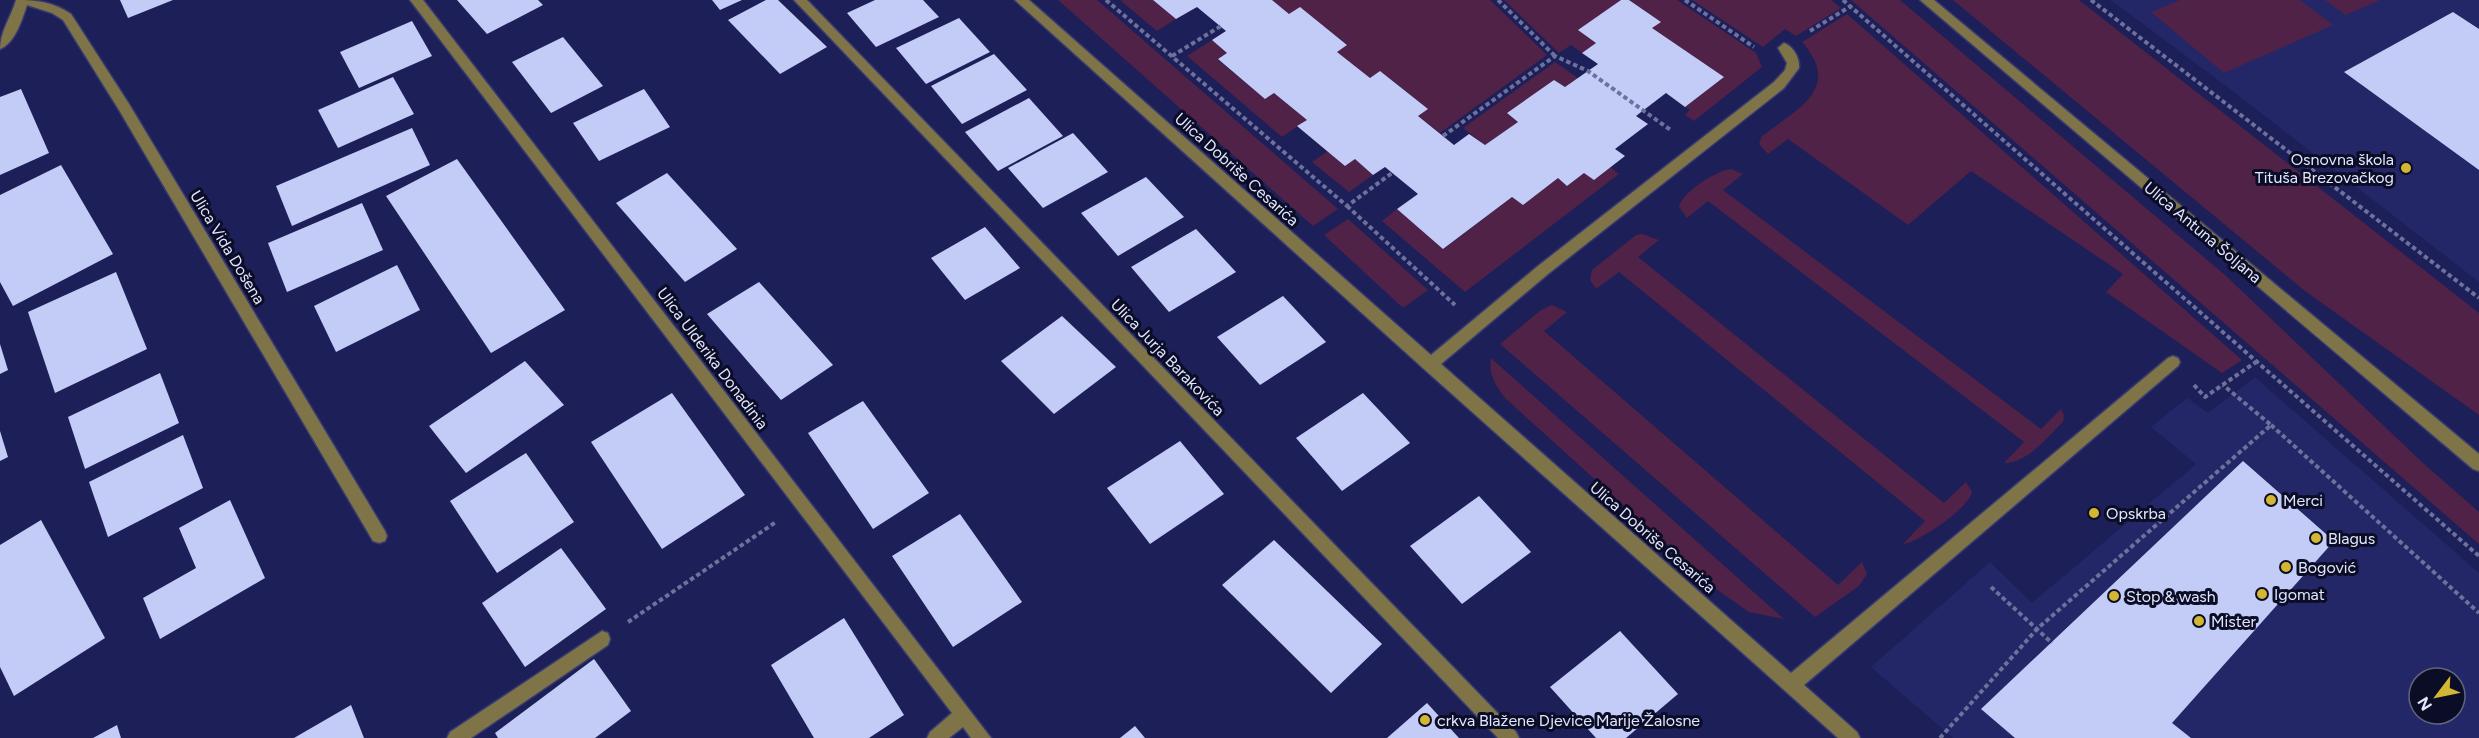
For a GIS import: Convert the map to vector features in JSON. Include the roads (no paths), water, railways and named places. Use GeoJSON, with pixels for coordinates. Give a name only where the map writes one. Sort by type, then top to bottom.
{"type":"FeatureCollection","features":[{"type":"Feature","properties":{"kind":"street"},"geometry":{"type":"LineString","coordinates":[[0,44],[8,36],[23,0]]}},
{"type":"Feature","properties":{"kind":"street","name":"Ulica Vida Došena"},"geometry":{"type":"LineString","coordinates":[[23,0],[56,10],[67,17],[124,107],[379,536]]}},
{"type":"Feature","properties":{"kind":"street","name":"Ulica Ulderika Donadinia"},"geometry":{"type":"LineString","coordinates":[[416,0],[982,738]]}},
{"type":"Feature","properties":{"kind":"street","name":"Ulica Jurja Barakovića"},"geometry":{"type":"LineString","coordinates":[[800,0],[1510,738]]}},
{"type":"Feature","properties":{"kind":"street","name":"Ulica Dobriše Cesarića"},"geometry":{"type":"LineString","coordinates":[[1021,0],[1851,738]]}},
{"type":"Feature","properties":{"kind":"street","name":"Ulica Antuna Šoljana"},"geometry":{"type":"LineString","coordinates":[[1926,0],[2479,464]]}},
{"type":"Feature","properties":{"kind":"street"},"geometry":{"type":"LineString","coordinates":[[1429,365],[1543,270],[1779,86],[1792,72],[1793,59],[1784,48]]}},
{"type":"Feature","properties":{"kind":"street"},"geometry":{"type":"LineString","coordinates":[[1792,684],[2173,362]]}},
{"type":"Feature","properties":{"kind":"street"},"geometry":{"type":"LineString","coordinates":[[456,738],[602,639]]}},
{"type":"Feature","properties":{"kind":"street"},"geometry":{"type":"LineString","coordinates":[[936,738],[963,715]]}},
{"type":"Feature","properties":{"kind":"place","name":"Osnovna škola Tituša Brezovačkog"},"geometry":{"type":"Point","coordinates":[2406,168]}},
{"type":"Feature","properties":{"kind":"place","name":"Merci"},"geometry":{"type":"Point","coordinates":[2271,500]}},
{"type":"Feature","properties":{"kind":"place","name":"Opskrba"},"geometry":{"type":"Point","coordinates":[2094,513]}},
{"type":"Feature","properties":{"kind":"place","name":"Blagus"},"geometry":{"type":"Point","coordinates":[2316,538]}},
{"type":"Feature","properties":{"kind":"place","name":"Bogović"},"geometry":{"type":"Point","coordinates":[2286,567]}},
{"type":"Feature","properties":{"kind":"place","name":"Igomat"},"geometry":{"type":"Point","coordinates":[2262,594]}},
{"type":"Feature","properties":{"kind":"place","name":"Stop & wash"},"geometry":{"type":"Point","coordinates":[2114,596]}},
{"type":"Feature","properties":{"kind":"place","name":"Mister"},"geometry":{"type":"Point","coordinates":[2199,621]}},
{"type":"Feature","properties":{"kind":"place","name":"crkva Blažene Djevice Marije Žalosne"},"geometry":{"type":"Point","coordinates":[1425,720]}}]}
